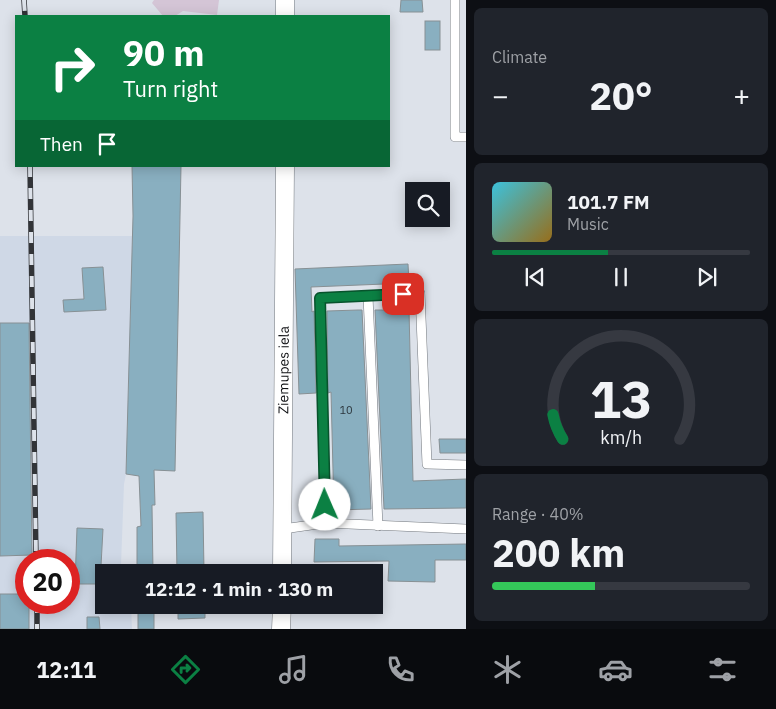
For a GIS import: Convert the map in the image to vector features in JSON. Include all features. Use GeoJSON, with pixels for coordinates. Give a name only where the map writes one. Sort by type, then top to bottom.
{"type":"FeatureCollection","features":[{"type":"Feature","properties":{"kind":"street"},"geometry":{"type":"LineString","coordinates":[[285,0],[285,15]]}},
{"type":"Feature","properties":{"kind":"street","name":"Ziemupes iela"},"geometry":{"type":"LineString","coordinates":[[282,564],[285,167]]}},
{"type":"Feature","properties":{"kind":"street"},"geometry":{"type":"LineString","coordinates":[[281,629],[282,614]]}},
{"type":"Feature","properties":{"kind":"lane"},"geometry":{"type":"LineString","coordinates":[[455,0],[455,137],[466,137]]}},
{"type":"Feature","properties":{"kind":"lane"},"geometry":{"type":"LineString","coordinates":[[326,523],[320,298],[420,293],[427,464],[466,465]]}},
{"type":"Feature","properties":{"kind":"lane"},"geometry":{"type":"LineString","coordinates":[[368,296],[378,526]]}},
{"type":"Feature","properties":{"kind":"lane"},"geometry":{"type":"LineString","coordinates":[[283,529],[326,523],[466,530]]}},
{"type":"Feature","properties":{"kind":"shaded area"},"geometry":{"type":"Polygon","coordinates":[[[154,0],[219,0],[217,15],[183,11],[177,15],[162,15],[152,3],[154,0]]]}},
{"type":"Feature","properties":{"kind":"shaded area"},"geometry":{"type":"Polygon","coordinates":[[[0,236],[133,236],[126,474],[121,564],[95,564],[95,614],[131,614],[132,629],[0,629],[0,236]]]}},
{"type":"Feature","properties":{"kind":"building"},"geometry":{"type":"Polygon","coordinates":[[[401,0],[422,0],[423,12],[400,12],[401,0]]]}},
{"type":"Feature","properties":{"kind":"building"},"geometry":{"type":"Polygon","coordinates":[[[425,21],[440,21],[440,50],[425,50],[425,21]]]}},
{"type":"Feature","properties":{"kind":"building"},"geometry":{"type":"Polygon","coordinates":[[[132,167],[181,167],[175,471],[154,470],[155,505],[152,505],[153,564],[137,564],[137,527],[141,526],[139,476],[126,474],[133,216],[132,167]]]}},
{"type":"Feature","properties":{"kind":"building"},"geometry":{"type":"Polygon","coordinates":[[[408,264],[409,283],[311,287],[312,312],[314,311],[316,393],[299,394],[295,269],[408,264]]]}},
{"type":"Feature","properties":{"kind":"building"},"geometry":{"type":"Polygon","coordinates":[[[103,267],[106,310],[64,312],[63,300],[84,299],[82,268],[103,267]]]}},
{"type":"Feature","properties":{"kind":"building"},"geometry":{"type":"Polygon","coordinates":[[[362,310],[371,509],[334,510],[331,392],[328,393],[327,311],[362,310]]]}},
{"type":"Feature","properties":{"kind":"building"},"geometry":{"type":"Polygon","coordinates":[[[375,310],[409,310],[413,481],[466,479],[466,508],[384,509],[375,310]]]}},
{"type":"Feature","properties":{"kind":"building"},"geometry":{"type":"Polygon","coordinates":[[[0,323],[29,323],[32,549],[15,549],[15,556],[0,556],[0,323]]]}},
{"type":"Feature","properties":{"kind":"building"},"geometry":{"type":"Polygon","coordinates":[[[439,439],[466,439],[466,453],[440,453],[439,439]]]}},
{"type":"Feature","properties":{"kind":"building"},"geometry":{"type":"Polygon","coordinates":[[[203,512],[204,564],[177,564],[176,513],[203,512]]]}},
{"type":"Feature","properties":{"kind":"building"},"geometry":{"type":"Polygon","coordinates":[[[77,528],[103,529],[101,564],[95,564],[95,584],[80,584],[80,549],[76,549],[77,528]]]}},
{"type":"Feature","properties":{"kind":"building"},"geometry":{"type":"Polygon","coordinates":[[[315,539],[339,539],[339,546],[466,544],[466,560],[435,560],[435,582],[388,581],[389,561],[314,562],[315,539]]]}},
{"type":"Feature","properties":{"kind":"building"},"geometry":{"type":"Polygon","coordinates":[[[0,594],[15,594],[15,614],[29,614],[29,629],[0,629],[0,594]]]}},
{"type":"Feature","properties":{"kind":"building"},"geometry":{"type":"Polygon","coordinates":[[[138,614],[154,614],[154,629],[138,629],[138,614]]]}},
{"type":"Feature","properties":{"kind":"building"},"geometry":{"type":"Polygon","coordinates":[[[178,614],[205,614],[205,618],[178,619],[178,614]]]}},
{"type":"Feature","properties":{"kind":"building"},"geometry":{"type":"Polygon","coordinates":[[[87,617],[99,617],[100,629],[87,629],[87,617]]]}},
{"type":"Feature","properties":{"kind":"railway"},"geometry":{"type":"LineString","coordinates":[[24,0],[25,15]]}},
{"type":"Feature","properties":{"kind":"railway"},"geometry":{"type":"LineString","coordinates":[[30,167],[36,549]]}},
{"type":"Feature","properties":{"kind":"railway"},"geometry":{"type":"LineString","coordinates":[[37,614],[37,629]]}},
{"type":"Feature","properties":{"kind":"route"},"geometry":{"type":"LineString","coordinates":[[325,505],[320,298],[403,294]]}}]}
